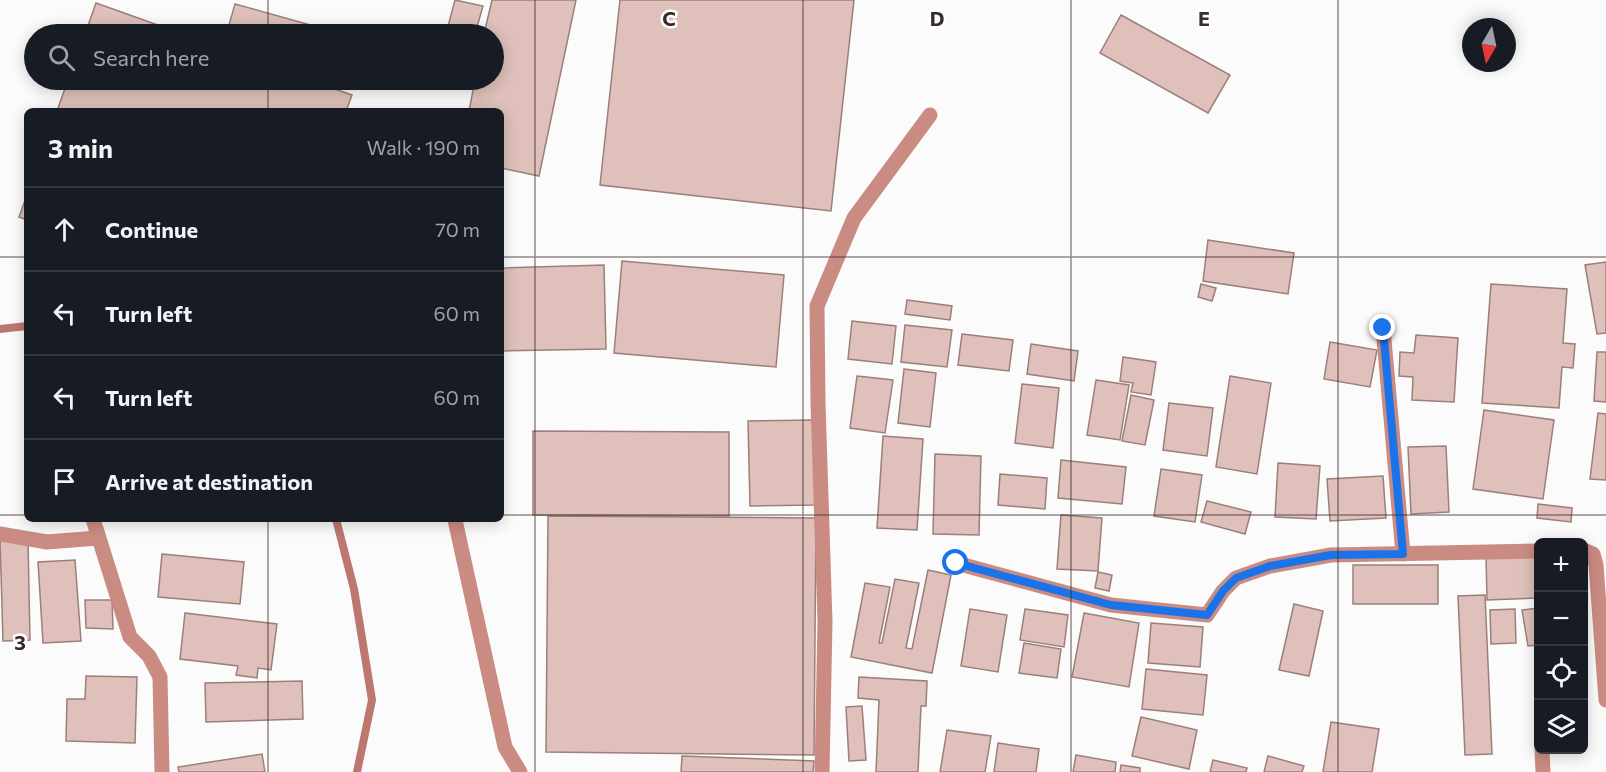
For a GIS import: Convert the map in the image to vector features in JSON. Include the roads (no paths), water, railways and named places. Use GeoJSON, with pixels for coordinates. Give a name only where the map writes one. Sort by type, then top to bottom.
{"type":"FeatureCollection","features":[{"type":"Feature","properties":{"kind":"street"},"geometry":{"type":"LineString","coordinates":[[822,772],[825,622],[817,306],[854,218],[930,115]]}},
{"type":"Feature","properties":{"kind":"street"},"geometry":{"type":"LineString","coordinates":[[1383,328],[1403,554]]}},
{"type":"Feature","properties":{"kind":"street"},"geometry":{"type":"LineString","coordinates":[[94,522],[130,637],[148,656],[160,677],[162,772]]}},
{"type":"Feature","properties":{"kind":"street"},"geometry":{"type":"LineString","coordinates":[[455,522],[505,747],[520,772]]}},
{"type":"Feature","properties":{"kind":"street"},"geometry":{"type":"LineString","coordinates":[[0,534],[47,542],[98,538]]}},
{"type":"Feature","properties":{"kind":"street"},"geometry":{"type":"LineString","coordinates":[[956,563],[1111,605],[1207,615],[1223,591],[1236,578],[1270,566],[1331,555],[1534,551]]}},
{"type":"Feature","properties":{"kind":"street"},"geometry":{"type":"LineString","coordinates":[[1588,552],[1593,554],[1596,566],[1606,700]]}},
{"type":"Feature","properties":{"kind":"street"},"geometry":{"type":"LineString","coordinates":[[1542,754],[1543,772]]}},
{"type":"Feature","properties":{"kind":"waterway"},"geometry":{"type":"LineString","coordinates":[[0,329],[24,326]]}},
{"type":"Feature","properties":{"kind":"waterway"},"geometry":{"type":"LineString","coordinates":[[337,522],[354,589],[372,700],[357,772]]}}]}
